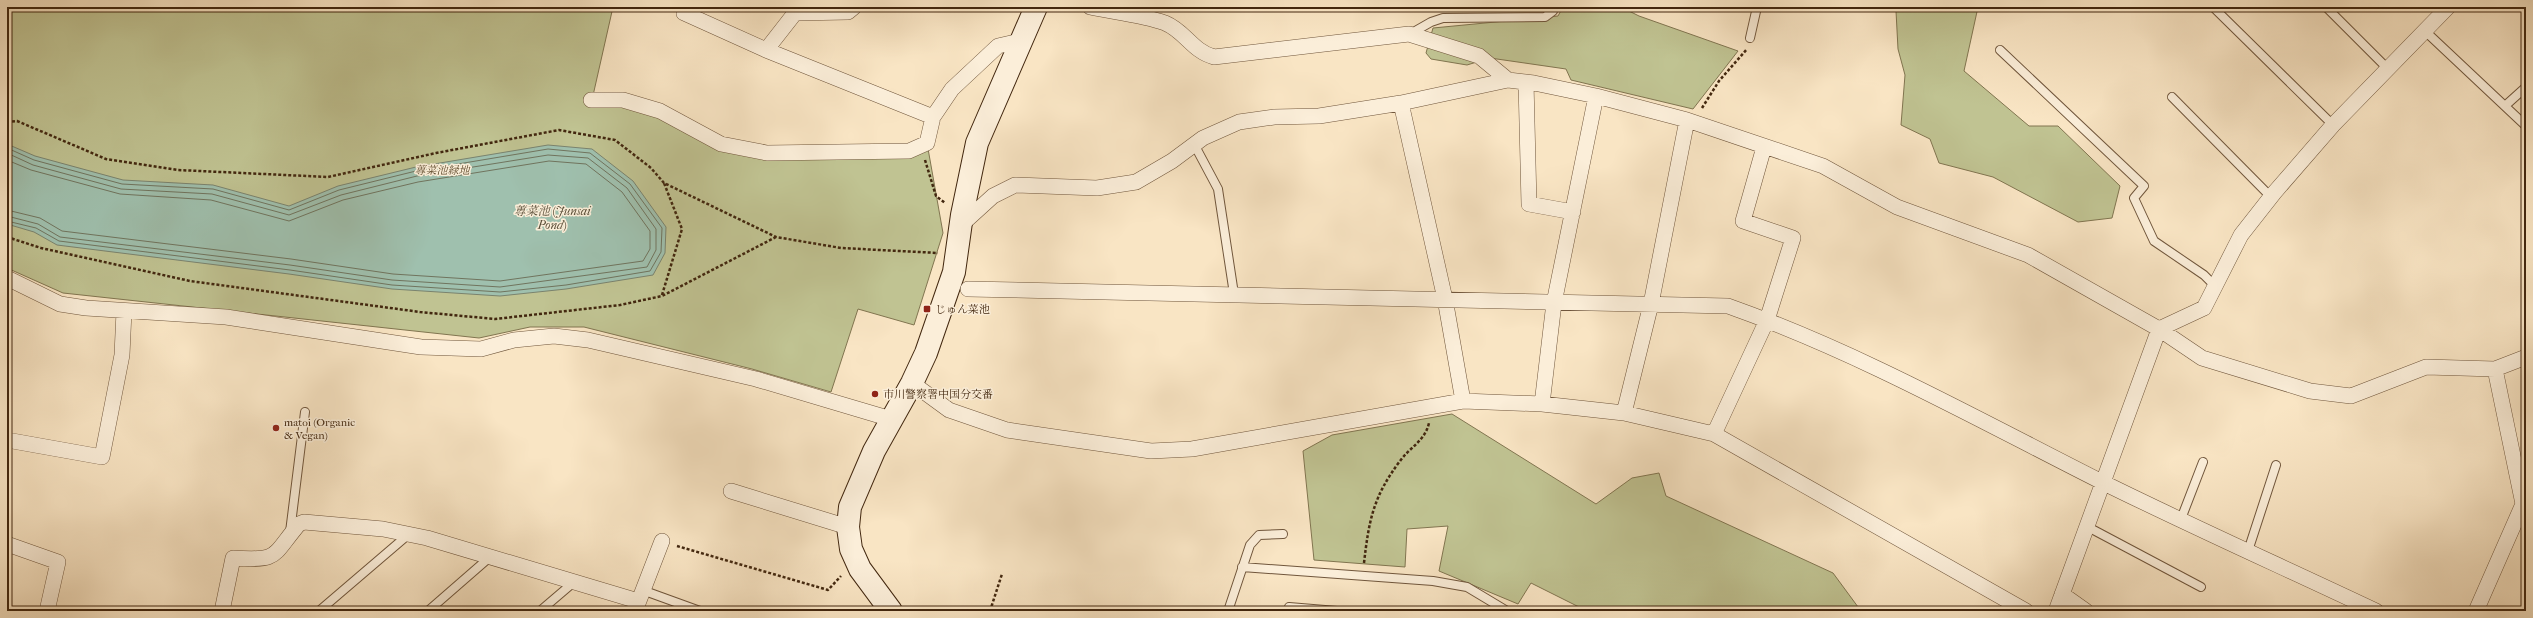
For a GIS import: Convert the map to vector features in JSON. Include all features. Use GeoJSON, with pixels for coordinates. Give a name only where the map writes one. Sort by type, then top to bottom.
{"type":"FeatureCollection","features":[{"type":"Feature","properties":{"kind":"street"},"geometry":{"type":"LineString","coordinates":[[685,7],[684,13],[766,50],[933,116]]}},
{"type":"Feature","properties":{"kind":"street"},"geometry":{"type":"LineString","coordinates":[[766,50],[795,12],[848,12],[854,7]]}},
{"type":"Feature","properties":{"kind":"street"},"geometry":{"type":"LineString","coordinates":[[891,611],[855,561],[850,549],[848,527],[850,507],[856,488],[891,419],[912,383],[926,353],[950,287],[976,144],[1036,7]]}},
{"type":"Feature","properties":{"kind":"street"},"geometry":{"type":"LineString","coordinates":[[1090,7],[1164,23],[1176,30],[1202,54],[1214,57],[1410,34],[1479,56],[1508,80]]}},
{"type":"Feature","properties":{"kind":"street"},"geometry":{"type":"LineString","coordinates":[[2056,611],[2159,329],[2204,308],[2241,235],[2271,197],[2333,125],[2448,7]]}},
{"type":"Feature","properties":{"kind":"street"},"geometry":{"type":"LineString","coordinates":[[592,100],[623,100],[660,111],[721,144],[767,153],[909,150],[927,143],[933,116],[952,89],[998,46],[1020,41]]}},
{"type":"Feature","properties":{"kind":"street"},"geometry":{"type":"LineString","coordinates":[[961,220],[994,196],[1015,185],[1097,188],[1136,182],[1194,144],[1239,122],[1274,116],[1319,116],[1401,103],[1482,84],[1508,80],[1526,82],[1596,96],[1690,121],[1823,166],[1897,207],[2028,255],[2159,329],[2202,358],[2310,391],[2351,396],[2426,367],[2495,369],[2526,357]]}},
{"type":"Feature","properties":{"kind":"street"},"geometry":{"type":"LineString","coordinates":[[1526,82],[1529,204],[1573,212]]}},
{"type":"Feature","properties":{"kind":"street"},"geometry":{"type":"LineString","coordinates":[[1542,404],[1554,302],[1596,96]]}},
{"type":"Feature","properties":{"kind":"street"},"geometry":{"type":"LineString","coordinates":[[1401,103],[1445,299],[1463,401]]}},
{"type":"Feature","properties":{"kind":"street"},"geometry":{"type":"LineString","coordinates":[[1624,413],[1651,304],[1690,121]]}},
{"type":"Feature","properties":{"kind":"street"},"geometry":{"type":"LineString","coordinates":[[1714,434],[1767,320],[1793,238],[1743,221],[1764,147]]}},
{"type":"Feature","properties":{"kind":"street"},"geometry":{"type":"LineString","coordinates":[[7,278],[60,304],[124,311],[226,318],[421,347],[481,349],[514,340],[554,336],[588,340],[756,379],[891,419]]}},
{"type":"Feature","properties":{"kind":"street"},"geometry":{"type":"LineString","coordinates":[[968,289],[1728,306],[1767,320],[1947,401],[2103,482],[2376,611]]}},
{"type":"Feature","properties":{"kind":"street"},"geometry":{"type":"LineString","coordinates":[[7,440],[102,457],[122,355],[124,311]]}},
{"type":"Feature","properties":{"kind":"street"},"geometry":{"type":"LineString","coordinates":[[2476,611],[2523,504],[2495,369]]}},
{"type":"Feature","properties":{"kind":"street"},"geometry":{"type":"LineString","coordinates":[[912,383],[949,410],[1007,430],[1151,451],[1192,449],[1463,401],[1542,404],[1624,413],[1714,434],[2026,611]]}},
{"type":"Feature","properties":{"kind":"street"},"geometry":{"type":"LineString","coordinates":[[731,491],[848,527]]}},
{"type":"Feature","properties":{"kind":"street"},"geometry":{"type":"LineString","coordinates":[[222,611],[233,558],[262,560],[275,554],[299,524],[304,522],[383,529],[409,534],[638,601],[662,541]]}},
{"type":"Feature","properties":{"kind":"street"},"geometry":{"type":"LineString","coordinates":[[7,544],[58,562],[47,611]]}},
{"type":"Feature","properties":{"kind":"street"},"geometry":{"type":"LineString","coordinates":[[2062,594],[2086,611]]}},
{"type":"Feature","properties":{"kind":"lane"},"geometry":{"type":"LineString","coordinates":[[1410,34],[1430,22],[1444,18],[1545,17],[1553,11],[1554,7]]}},
{"type":"Feature","properties":{"kind":"lane"},"geometry":{"type":"LineString","coordinates":[[1750,38],[1757,7]]}},
{"type":"Feature","properties":{"kind":"lane"},"geometry":{"type":"LineString","coordinates":[[2213,7],[2333,125]]}},
{"type":"Feature","properties":{"kind":"lane"},"geometry":{"type":"LineString","coordinates":[[2326,7],[2388,68]]}},
{"type":"Feature","properties":{"kind":"lane"},"geometry":{"type":"LineString","coordinates":[[2425,31],[2506,105],[2526,126]]}},
{"type":"Feature","properties":{"kind":"lane"},"geometry":{"type":"LineString","coordinates":[[2000,50],[2144,186],[2134,198],[2154,241],[2204,275],[2215,286]]}},
{"type":"Feature","properties":{"kind":"lane"},"geometry":{"type":"LineString","coordinates":[[2506,105],[2526,87]]}},
{"type":"Feature","properties":{"kind":"lane"},"geometry":{"type":"LineString","coordinates":[[2172,96],[2271,197]]}},
{"type":"Feature","properties":{"kind":"lane"},"geometry":{"type":"LineString","coordinates":[[1194,144],[1218,189],[1234,294]]}},
{"type":"Feature","properties":{"kind":"lane"},"geometry":{"type":"LineString","coordinates":[[290,534],[305,412]]}},
{"type":"Feature","properties":{"kind":"lane"},"geometry":{"type":"LineString","coordinates":[[2181,519],[2203,462]]}},
{"type":"Feature","properties":{"kind":"lane"},"geometry":{"type":"LineString","coordinates":[[2248,551],[2276,465]]}},
{"type":"Feature","properties":{"kind":"lane"},"geometry":{"type":"LineString","coordinates":[[2086,526],[2201,587]]}},
{"type":"Feature","properties":{"kind":"lane"},"geometry":{"type":"LineString","coordinates":[[319,611],[409,534]]}},
{"type":"Feature","properties":{"kind":"lane"},"geometry":{"type":"LineString","coordinates":[[1228,611],[1250,545],[1258,534],[1283,534]]}},
{"type":"Feature","properties":{"kind":"lane"},"geometry":{"type":"LineString","coordinates":[[428,611],[490,557]]}},
{"type":"Feature","properties":{"kind":"lane"},"geometry":{"type":"LineString","coordinates":[[1242,567],[1433,581],[1467,587],[1506,611]]}},
{"type":"Feature","properties":{"kind":"lane"},"geometry":{"type":"LineString","coordinates":[[540,611],[574,582]]}},
{"type":"Feature","properties":{"kind":"lane"},"geometry":{"type":"LineString","coordinates":[[638,601],[700,611]]}},
{"type":"Feature","properties":{"kind":"lane"},"geometry":{"type":"LineString","coordinates":[[1289,607],[1337,611]]}},
{"type":"Feature","properties":{"kind":"path"},"geometry":{"type":"LineString","coordinates":[[1690,121],[1719,81],[1747,50],[1750,38]]}},
{"type":"Feature","properties":{"kind":"path"},"geometry":{"type":"LineString","coordinates":[[7,122],[17,121],[106,159],[178,170],[328,177],[436,153],[559,130],[614,140],[650,168],[664,183],[776,237],[841,248],[956,254]]}},
{"type":"Feature","properties":{"kind":"path"},"geometry":{"type":"LineString","coordinates":[[927,143],[925,160],[936,196],[961,220]]}},
{"type":"Feature","properties":{"kind":"path"},"geometry":{"type":"LineString","coordinates":[[662,296],[682,229],[664,183]]}},
{"type":"Feature","properties":{"kind":"path"},"geometry":{"type":"LineString","coordinates":[[7,237],[41,248],[190,281],[420,312],[495,319],[620,305],[662,296],[776,237]]}},
{"type":"Feature","properties":{"kind":"path"},"geometry":{"type":"LineString","coordinates":[[1362,575],[1369,520],[1379,492],[1400,460],[1427,434],[1432,406]]}},
{"type":"Feature","properties":{"kind":"path"},"geometry":{"type":"LineString","coordinates":[[662,541],[828,590],[855,561]]}},
{"type":"Feature","properties":{"kind":"path"},"geometry":{"type":"LineString","coordinates":[[990,611],[1002,574]]}},
{"type":"Feature","properties":{"kind":"green space","name":"蓴菜池緑地"},"geometry":{"type":"Polygon","coordinates":[[[7,7],[613,7],[592,100],[623,100],[721,144],[909,151],[927,143],[943,233],[914,325],[858,309],[831,392],[752,369],[584,327],[530,327],[479,338],[63,293],[7,268],[7,7]]]}},
{"type":"Feature","properties":{"kind":"green space"},"geometry":{"type":"Polygon","coordinates":[[[1563,7],[1621,7],[1639,16],[1738,51],[1693,109],[1571,80],[1566,69],[1490,58],[1467,65],[1431,59],[1426,53],[1433,28],[1558,16],[1563,7]]]}},
{"type":"Feature","properties":{"kind":"green space"},"geometry":{"type":"Polygon","coordinates":[[[1902,7],[1978,7],[1964,71],[2029,126],[2058,126],[2120,186],[2112,218],[2078,222],[1993,177],[1939,163],[1930,139],[1901,125],[1905,75],[1898,49],[1896,11],[1902,7]]]}},
{"type":"Feature","properties":{"kind":"green space"},"geometry":{"type":"Polygon","coordinates":[[[1452,414],[1596,504],[1632,478],[1659,473],[1666,496],[1833,573],[1861,611],[1587,611],[1531,583],[1518,604],[1439,571],[1448,526],[1407,529],[1405,567],[1314,560],[1303,451],[1332,435],[1452,414]]]}},
{"type":"Feature","properties":{"kind":"water","name":"蓴菜池 (Junsai Pond)"},"geometry":{"type":"Polygon","coordinates":[[[7,144],[35,156],[123,180],[213,185],[289,206],[338,186],[416,167],[548,145],[592,149],[633,181],[666,227],[665,253],[653,275],[566,289],[500,296],[392,289],[289,274],[57,245],[34,232],[7,224],[7,144]]]}},
{"type":"Feature","properties":{"kind":"place","name":"じゅん菜池"},"geometry":{"type":"Point","coordinates":[927,309]}},
{"type":"Feature","properties":{"kind":"place","name":"市川警察署中国分交番"},"geometry":{"type":"Point","coordinates":[875,394]}},
{"type":"Feature","properties":{"kind":"place","name":"matoi (Organic & Vegan)"},"geometry":{"type":"Point","coordinates":[276,428]}}]}
